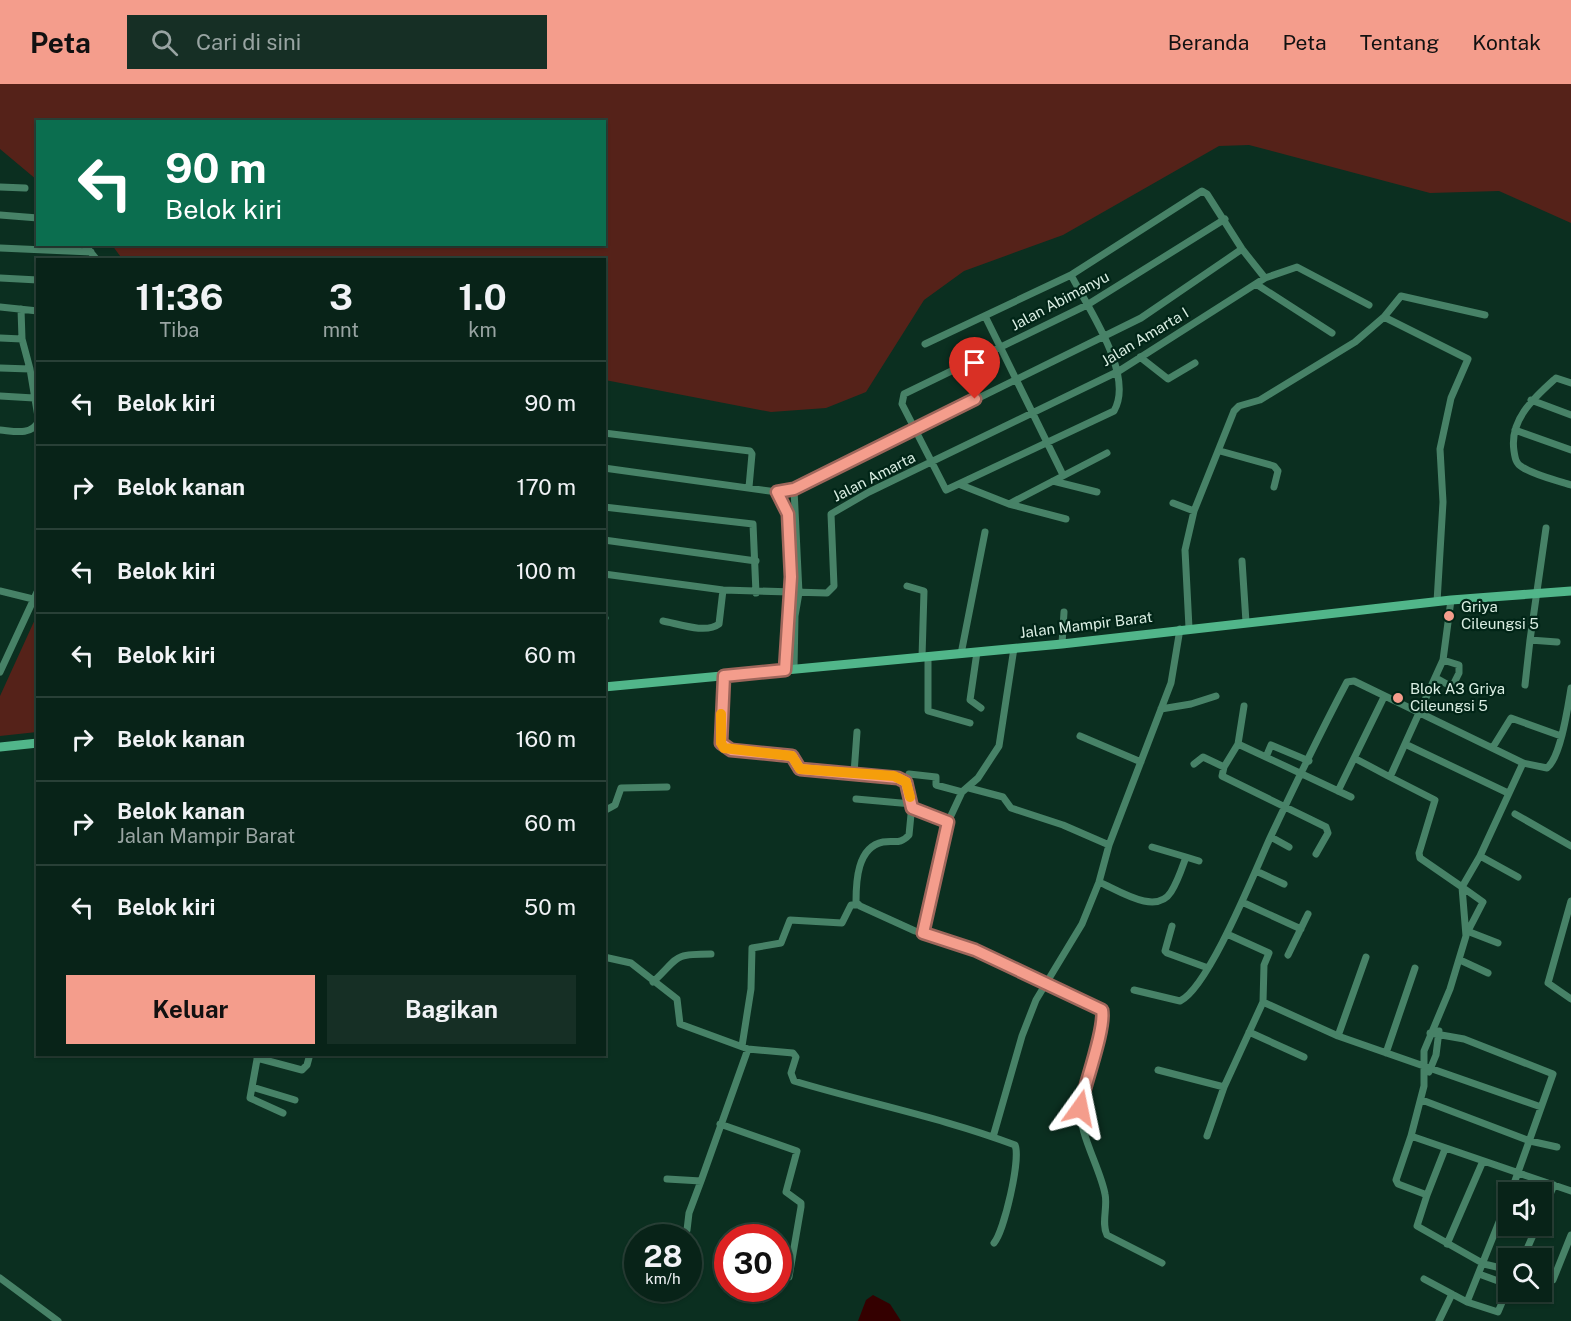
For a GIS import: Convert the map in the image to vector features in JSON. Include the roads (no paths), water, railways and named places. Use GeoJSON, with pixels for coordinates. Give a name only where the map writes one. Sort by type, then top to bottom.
{"type":"FeatureCollection","features":[{"type":"Feature","properties":{"kind":"street"},"geometry":{"type":"LineString","coordinates":[[0,187],[25,188]]}},
{"type":"Feature","properties":{"kind":"street"},"geometry":{"type":"LineString","coordinates":[[926,344],[1071,275],[1202,191],[1208,194],[1242,249],[1265,278]]}},
{"type":"Feature","properties":{"kind":"street"},"geometry":{"type":"LineString","coordinates":[[0,215],[36,218]]}},
{"type":"Feature","properties":{"kind":"street","name":"Jalan Abimanyu"},"geometry":{"type":"LineString","coordinates":[[914,429],[902,404],[904,394],[1086,305],[1224,219]]}},
{"type":"Feature","properties":{"kind":"street"},"geometry":{"type":"LineString","coordinates":[[86,246],[96,258]]}},
{"type":"Feature","properties":{"kind":"street"},"geometry":{"type":"LineString","coordinates":[[0,248],[91,252]]}},
{"type":"Feature","properties":{"kind":"street"},"geometry":{"type":"LineString","coordinates":[[606,468],[777,492],[794,489],[1141,318],[1242,249]]}},
{"type":"Feature","properties":{"kind":"street","name":"Jalan Amarta I"},"geometry":{"type":"LineString","coordinates":[[931,462],[1119,371],[1265,278],[1297,267],[1370,305]]}},
{"type":"Feature","properties":{"kind":"street"},"geometry":{"type":"LineString","coordinates":[[914,429],[946,490],[961,485],[1114,411],[1118,401],[1119,371],[1071,275]]}},
{"type":"Feature","properties":{"kind":"street"},"geometry":{"type":"LineString","coordinates":[[0,278],[36,280]]}},
{"type":"Feature","properties":{"kind":"street"},"geometry":{"type":"LineString","coordinates":[[1256,284],[1332,333]]}},
{"type":"Feature","properties":{"kind":"street"},"geometry":{"type":"LineString","coordinates":[[993,1137],[1022,1036],[1046,983],[1082,924],[1172,683],[1184,629],[1184,560],[1194,511],[1220,451],[1231,417],[1239,406],[1260,400],[1355,342],[1384,317],[1404,295],[1485,315]]}},
{"type":"Feature","properties":{"kind":"street"},"geometry":{"type":"LineString","coordinates":[[0,308],[36,311]]}},
{"type":"Feature","properties":{"kind":"street"},"geometry":{"type":"LineString","coordinates":[[21,309],[22,339],[30,369],[36,408]]}},
{"type":"Feature","properties":{"kind":"street"},"geometry":{"type":"LineString","coordinates":[[985,316],[1063,475]]}},
{"type":"Feature","properties":{"kind":"street"},"geometry":{"type":"LineString","coordinates":[[1384,317],[1468,359],[1451,398],[1440,449],[1443,502],[1437,602]]}},
{"type":"Feature","properties":{"kind":"street"},"geometry":{"type":"LineString","coordinates":[[0,338],[22,339]]}},
{"type":"Feature","properties":{"kind":"street"},"geometry":{"type":"LineString","coordinates":[[1140,357],[1168,379],[1195,363]]}},
{"type":"Feature","properties":{"kind":"street"},"geometry":{"type":"LineString","coordinates":[[0,368],[30,369]]}},
{"type":"Feature","properties":{"kind":"street"},"geometry":{"type":"LineString","coordinates":[[1571,383],[1556,378],[1531,400],[1515,430],[1514,446],[1519,465],[1571,485]]}},
{"type":"Feature","properties":{"kind":"street"},"geometry":{"type":"LineString","coordinates":[[0,396],[34,398]]}},
{"type":"Feature","properties":{"kind":"street"},"geometry":{"type":"LineString","coordinates":[[1531,400],[1571,415]]}},
{"type":"Feature","properties":{"kind":"street"},"geometry":{"type":"LineString","coordinates":[[0,430],[26,431],[32,430],[36,425]]}},
{"type":"Feature","properties":{"kind":"street"},"geometry":{"type":"LineString","coordinates":[[1515,430],[1571,450]]}},
{"type":"Feature","properties":{"kind":"street"},"geometry":{"type":"LineString","coordinates":[[606,433],[750,451],[752,454],[749,487]]}},
{"type":"Feature","properties":{"kind":"street"},"geometry":{"type":"LineString","coordinates":[[1220,451],[1274,466],[1278,471],[1274,487]]}},
{"type":"Feature","properties":{"kind":"street"},"geometry":{"type":"LineString","coordinates":[[1009,504],[1107,453]]}},
{"type":"Feature","properties":{"kind":"street","name":"Jalan Amarta"},"geometry":{"type":"LineString","coordinates":[[795,592],[827,593],[834,586],[831,514],[869,492],[931,462]]}},
{"type":"Feature","properties":{"kind":"street"},"geometry":{"type":"LineString","coordinates":[[1053,481],[1098,492]]}},
{"type":"Feature","properties":{"kind":"street"},"geometry":{"type":"LineString","coordinates":[[961,485],[1009,504],[1065,519]]}},
{"type":"Feature","properties":{"kind":"street"},"geometry":{"type":"LineString","coordinates":[[790,670],[795,592],[791,513],[794,489]]}},
{"type":"Feature","properties":{"kind":"street"},"geometry":{"type":"LineString","coordinates":[[777,492],[791,513]]}},
{"type":"Feature","properties":{"kind":"street"},"geometry":{"type":"LineString","coordinates":[[1173,503],[1194,511]]}},
{"type":"Feature","properties":{"kind":"street"},"geometry":{"type":"LineString","coordinates":[[606,507],[751,523],[754,527],[756,593]]}},
{"type":"Feature","properties":{"kind":"street"},"geometry":{"type":"LineString","coordinates":[[1526,685],[1535,596],[1546,528]]}},
{"type":"Feature","properties":{"kind":"street"},"geometry":{"type":"LineString","coordinates":[[961,654],[985,532]]}},
{"type":"Feature","properties":{"kind":"street"},"geometry":{"type":"LineString","coordinates":[[606,538],[756,561]]}},
{"type":"Feature","properties":{"kind":"street"},"geometry":{"type":"LineString","coordinates":[[1242,561],[1246,622]]}},
{"type":"Feature","properties":{"kind":"street"},"geometry":{"type":"LineString","coordinates":[[606,574],[723,590],[756,593],[795,592]]}},
{"type":"Feature","properties":{"kind":"street"},"geometry":{"type":"LineString","coordinates":[[907,586],[924,591],[928,711],[970,723]]}},
{"type":"Feature","properties":{"kind":"street"},"geometry":{"type":"LineString","coordinates":[[663,621],[694,627],[715,627],[719,624],[723,590]]}},
{"type":"Feature","properties":{"kind":"street"},"geometry":{"type":"LineString","coordinates":[[0,591],[33,599]]}},
{"type":"Feature","properties":{"kind":"street","name":"Jalan Mampir Barat"},"geometry":{"type":"LineString","coordinates":[[606,687],[1062,644],[1451,600],[1535,596],[1571,591]]}},
{"type":"Feature","properties":{"kind":"street"},"geometry":{"type":"LineString","coordinates":[[0,672],[36,594]]}},
{"type":"Feature","properties":{"kind":"street"},"geometry":{"type":"LineString","coordinates":[[1390,777],[1443,660],[1451,600]]}},
{"type":"Feature","properties":{"kind":"street"},"geometry":{"type":"LineString","coordinates":[[1062,644],[1064,612]]}},
{"type":"Feature","properties":{"kind":"street"},"geometry":{"type":"LineString","coordinates":[[1530,640],[1557,642]]}},
{"type":"Feature","properties":{"kind":"street"},"geometry":{"type":"LineString","coordinates":[[923,933],[948,822],[966,790],[999,746],[1014,648]]}},
{"type":"Feature","properties":{"kind":"street"},"geometry":{"type":"LineString","coordinates":[[977,652],[970,700],[981,708]]}},
{"type":"Feature","properties":{"kind":"street"},"geometry":{"type":"LineString","coordinates":[[1436,678],[1452,687],[1459,673],[1459,665],[1443,660]]}},
{"type":"Feature","properties":{"kind":"street"},"geometry":{"type":"LineString","coordinates":[[724,676],[721,728],[721,743],[724,748],[792,756],[800,769],[854,773],[902,779],[906,782],[912,806],[909,836],[897,843],[884,842],[871,847],[864,856],[856,883],[856,902],[859,905]]}},
{"type":"Feature","properties":{"kind":"street"},"geometry":{"type":"LineString","coordinates":[[1134,990],[1180,1001],[1187,996],[1208,968],[1227,934],[1271,837],[1347,682],[1354,681],[1523,763],[1549,766],[1562,736],[1571,688]]}},
{"type":"Feature","properties":{"kind":"street"},"geometry":{"type":"LineString","coordinates":[[1161,709],[1191,704],[1216,696]]}},
{"type":"Feature","properties":{"kind":"street"},"geometry":{"type":"LineString","coordinates":[[1338,791],[1356,759],[1384,697]]}},
{"type":"Feature","properties":{"kind":"street"},"geometry":{"type":"LineString","coordinates":[[1244,706],[1238,744],[1224,767],[1222,776],[1328,829],[1316,855]]}},
{"type":"Feature","properties":{"kind":"street"},"geometry":{"type":"LineString","coordinates":[[1493,747],[1510,718],[1562,736]]}},
{"type":"Feature","properties":{"kind":"street"},"geometry":{"type":"LineString","coordinates":[[854,773],[857,732]]}},
{"type":"Feature","properties":{"kind":"street"},"geometry":{"type":"LineString","coordinates":[[1080,736],[1141,762]]}},
{"type":"Feature","properties":{"kind":"street"},"geometry":{"type":"LineString","coordinates":[[0,747],[36,743]]}},
{"type":"Feature","properties":{"kind":"street"},"geometry":{"type":"LineString","coordinates":[[1238,744],[1351,797]]}},
{"type":"Feature","properties":{"kind":"street"},"geometry":{"type":"LineString","coordinates":[[1405,744],[1509,793]]}},
{"type":"Feature","properties":{"kind":"street"},"geometry":{"type":"LineString","coordinates":[[1266,757],[1271,745],[1309,761]]}},
{"type":"Feature","properties":{"kind":"street"},"geometry":{"type":"LineString","coordinates":[[1194,764],[1203,757],[1224,767]]}},
{"type":"Feature","properties":{"kind":"street"},"geometry":{"type":"LineString","coordinates":[[1356,759],[1435,800],[1419,849],[1420,858],[1483,902],[1468,931],[1461,960],[1436,1026],[1430,1033],[1424,1050],[1426,1071],[1422,1100],[1396,1182],[1427,1195]]}},
{"type":"Feature","properties":{"kind":"street"},"geometry":{"type":"LineString","coordinates":[[1468,931],[1462,887],[1480,856],[1523,763]]}},
{"type":"Feature","properties":{"kind":"street"},"geometry":{"type":"LineString","coordinates":[[909,774],[936,777],[936,785],[1003,797],[1011,808],[1063,825],[1110,845]]}},
{"type":"Feature","properties":{"kind":"street"},"geometry":{"type":"LineString","coordinates":[[606,810],[615,805],[621,788],[667,787]]}},
{"type":"Feature","properties":{"kind":"street"},"geometry":{"type":"LineString","coordinates":[[856,799],[912,806],[948,822]]}},
{"type":"Feature","properties":{"kind":"street"},"geometry":{"type":"LineString","coordinates":[[1515,814],[1571,846]]}},
{"type":"Feature","properties":{"kind":"street"},"geometry":{"type":"LineString","coordinates":[[1271,837],[1288,847]]}},
{"type":"Feature","properties":{"kind":"street"},"geometry":{"type":"LineString","coordinates":[[1152,847],[1199,861]]}},
{"type":"Feature","properties":{"kind":"street"},"geometry":{"type":"LineString","coordinates":[[1480,856],[1518,877]]}},
{"type":"Feature","properties":{"kind":"street"},"geometry":{"type":"LineString","coordinates":[[1099,882],[1146,902],[1154,902],[1171,893],[1186,857]]}},
{"type":"Feature","properties":{"kind":"street"},"geometry":{"type":"LineString","coordinates":[[1256,871],[1284,884]]}},
{"type":"Feature","properties":{"kind":"street"},"geometry":{"type":"LineString","coordinates":[[1242,902],[1300,929]]}},
{"type":"Feature","properties":{"kind":"street"},"geometry":{"type":"LineString","coordinates":[[688,1224],[689,1213],[745,1047],[751,989],[752,948],[781,943],[790,920],[842,923],[851,905],[859,905],[923,933],[975,950],[1102,1010],[1104,1017],[1101,1032],[1080,1108],[1084,1129],[1105,1193],[1107,1206],[1104,1229],[1107,1235],[1162,1263]]}},
{"type":"Feature","properties":{"kind":"street"},"geometry":{"type":"LineString","coordinates":[[1570,905],[1548,983],[1571,999]]}},
{"type":"Feature","properties":{"kind":"street"},"geometry":{"type":"LineString","coordinates":[[1288,955],[1308,914]]}},
{"type":"Feature","properties":{"kind":"street"},"geometry":{"type":"LineString","coordinates":[[1172,926],[1165,951],[1208,968]]}},
{"type":"Feature","properties":{"kind":"street"},"geometry":{"type":"LineString","coordinates":[[1468,931],[1498,943]]}},
{"type":"Feature","properties":{"kind":"street"},"geometry":{"type":"LineString","coordinates":[[1207,1136],[1224,1087],[1263,1002],[1264,965],[1269,953],[1227,934]]}},
{"type":"Feature","properties":{"kind":"street"},"geometry":{"type":"LineString","coordinates":[[653,982],[676,957],[683,954],[711,954]]}},
{"type":"Feature","properties":{"kind":"street"},"geometry":{"type":"LineString","coordinates":[[606,957],[631,963],[677,999],[680,1024],[745,1047],[793,1053],[796,1057],[790,1073],[794,1081],[858,1100],[982,1131],[1015,1145],[1017,1150],[1012,1189],[999,1236],[994,1243]]}},
{"type":"Feature","properties":{"kind":"street"},"geometry":{"type":"LineString","coordinates":[[1338,1036],[1366,957]]}},
{"type":"Feature","properties":{"kind":"street"},"geometry":{"type":"LineString","coordinates":[[1461,960],[1488,974]]}},
{"type":"Feature","properties":{"kind":"street"},"geometry":{"type":"LineString","coordinates":[[1386,1053],[1415,968]]}},
{"type":"Feature","properties":{"kind":"street"},"geometry":{"type":"LineString","coordinates":[[1263,1002],[1338,1036],[1386,1053],[1426,1071],[1541,1107]]}},
{"type":"Feature","properties":{"kind":"street"},"geometry":{"type":"LineString","coordinates":[[1426,1071],[1440,1035],[1436,1026]]}},
{"type":"Feature","properties":{"kind":"street"},"geometry":{"type":"LineString","coordinates":[[1249,1032],[1304,1057]]}},
{"type":"Feature","properties":{"kind":"street"},"geometry":{"type":"LineString","coordinates":[[1430,1033],[1464,1039],[1551,1072],[1553,1076],[1515,1182]]}},
{"type":"Feature","properties":{"kind":"street"},"geometry":{"type":"LineString","coordinates":[[283,1113],[253,1100],[250,1095],[258,1056],[302,1070],[307,1065],[309,1056]]}},
{"type":"Feature","properties":{"kind":"street"},"geometry":{"type":"LineString","coordinates":[[1158,1070],[1224,1087]]}},
{"type":"Feature","properties":{"kind":"street"},"geometry":{"type":"LineString","coordinates":[[252,1087],[295,1100]]}},
{"type":"Feature","properties":{"kind":"street"},"geometry":{"type":"LineString","coordinates":[[1422,1100],[1530,1142],[1557,1147]]}},
{"type":"Feature","properties":{"kind":"street"},"geometry":{"type":"LineString","coordinates":[[720,1124],[797,1151],[786,1192],[801,1203],[792,1260]]}},
{"type":"Feature","properties":{"kind":"street"},"geometry":{"type":"LineString","coordinates":[[1411,1136],[1571,1191]]}},
{"type":"Feature","properties":{"kind":"street"},"geometry":{"type":"LineString","coordinates":[[1445,1149],[1417,1226],[1484,1264],[1498,1267]]}},
{"type":"Feature","properties":{"kind":"street"},"geometry":{"type":"LineString","coordinates":[[1447,1244],[1482,1161]]}},
{"type":"Feature","properties":{"kind":"street"},"geometry":{"type":"LineString","coordinates":[[667,1179],[701,1181]]}},
{"type":"Feature","properties":{"kind":"street"},"geometry":{"type":"LineString","coordinates":[[1552,1190],[1554,1185]]}},
{"type":"Feature","properties":{"kind":"street"},"geometry":{"type":"LineString","coordinates":[[1467,1302],[1498,1226]]}},
{"type":"Feature","properties":{"kind":"street"},"geometry":{"type":"LineString","coordinates":[[1552,1280],[1571,1235]]}},
{"type":"Feature","properties":{"kind":"street"},"geometry":{"type":"LineString","coordinates":[[1479,1274],[1498,1281]]}},
{"type":"Feature","properties":{"kind":"street"},"geometry":{"type":"LineString","coordinates":[[0,1278],[58,1321]]}},
{"type":"Feature","properties":{"kind":"street"},"geometry":{"type":"LineString","coordinates":[[1424,1279],[1467,1302],[1498,1312],[1502,1302]]}},
{"type":"Feature","properties":{"kind":"street"},"geometry":{"type":"LineString","coordinates":[[1439,1321],[1452,1294]]}},
{"type":"Feature","properties":{"kind":"place","name":"Griya Cileungsi 5"},"geometry":{"type":"Point","coordinates":[1449,616]}},
{"type":"Feature","properties":{"kind":"place","name":"Blok A3 Griya Cileungsi 5"},"geometry":{"type":"Point","coordinates":[1398,698]}}]}
